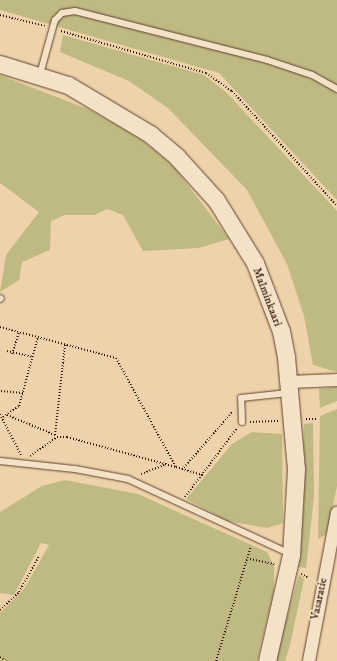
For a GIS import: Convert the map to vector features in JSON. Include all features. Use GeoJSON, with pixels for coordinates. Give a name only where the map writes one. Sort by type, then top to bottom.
{"type":"FeatureCollection","features":[{"type":"Feature","properties":{"kind":"main road","name":"Malminkaari"},"geometry":{"type":"LineString","coordinates":[[0,64],[40,74],[98,100],[150,134],[178,157],[216,200],[244,243],[264,285],[281,331],[291,387],[296,469],[291,555],[267,661]]}},
{"type":"Feature","properties":{"kind":"street"},"geometry":{"type":"LineString","coordinates":[[291,387],[337,380]]}},
{"type":"Feature","properties":{"kind":"street","name":"Vasaratie"},"geometry":{"type":"LineString","coordinates":[[308,661],[335,532],[337,513]]}},
{"type":"Feature","properties":{"kind":"lane"},"geometry":{"type":"LineString","coordinates":[[40,74],[52,28],[62,13],[86,13],[267,60],[312,75],[337,89]]}},
{"type":"Feature","properties":{"kind":"lane"},"geometry":{"type":"LineString","coordinates":[[242,422],[239,409],[241,398],[291,387]]}},
{"type":"Feature","properties":{"kind":"lane"},"geometry":{"type":"LineString","coordinates":[[0,461],[25,463],[128,479],[291,555]]}},
{"type":"Feature","properties":{"kind":"path"},"geometry":{"type":"LineString","coordinates":[[0,15],[52,28],[206,73],[232,91],[337,206]]}},
{"type":"Feature","properties":{"kind":"path"},"geometry":{"type":"LineString","coordinates":[[0,327],[66,344],[120,361],[176,467]]}},
{"type":"Feature","properties":{"kind":"path"},"geometry":{"type":"LineString","coordinates":[[12,354],[19,332]]}},
{"type":"Feature","properties":{"kind":"path"},"geometry":{"type":"LineString","coordinates":[[3,417],[17,408],[23,393],[38,337]]}},
{"type":"Feature","properties":{"kind":"path"},"geometry":{"type":"LineString","coordinates":[[0,414],[3,417],[25,463],[56,436],[66,344]]}},
{"type":"Feature","properties":{"kind":"path"},"geometry":{"type":"LineString","coordinates":[[7,351],[12,354],[32,358]]}},
{"type":"Feature","properties":{"kind":"path"},"geometry":{"type":"LineString","coordinates":[[1,391],[23,393]]}},
{"type":"Feature","properties":{"kind":"path"},"geometry":{"type":"LineString","coordinates":[[182,470],[222,421],[239,409]]}},
{"type":"Feature","properties":{"kind":"path"},"geometry":{"type":"LineString","coordinates":[[6,415],[56,436],[67,437],[203,475]]}},
{"type":"Feature","properties":{"kind":"path"},"geometry":{"type":"LineString","coordinates":[[180,503],[203,475],[242,422],[284,420]]}},
{"type":"Feature","properties":{"kind":"path"},"geometry":{"type":"LineString","coordinates":[[128,479],[166,464]]}},
{"type":"Feature","properties":{"kind":"path"},"geometry":{"type":"LineString","coordinates":[[216,661],[250,559],[252,538]]}},
{"type":"Feature","properties":{"kind":"path"},"geometry":{"type":"LineString","coordinates":[[0,610],[19,592],[39,556]]}},
{"type":"Feature","properties":{"kind":"path"},"geometry":{"type":"LineString","coordinates":[[250,559],[274,564]]}},
{"type":"Feature","properties":{"kind":"path"},"geometry":{"type":"LineString","coordinates":[[0,657],[5,660]]}},
{"type":"Feature","properties":{"kind":"shaded area"},"geometry":{"type":"Polygon","coordinates":[[[0,0],[337,0],[337,200],[219,73],[0,10],[0,0]]]}},
{"type":"Feature","properties":{"kind":"shaded area"},"geometry":{"type":"Polygon","coordinates":[[[63,35],[204,75],[226,92],[337,211],[337,372],[313,365],[304,316],[287,264],[247,190],[168,108],[129,81],[60,52],[63,35]]]}},
{"type":"Feature","properties":{"kind":"shaded area"},"geometry":{"type":"Polygon","coordinates":[[[0,75],[90,110],[141,139],[174,167],[229,239],[199,248],[143,251],[123,215],[107,209],[95,215],[65,215],[51,221],[50,250],[22,262],[19,280],[0,292],[6,255],[39,212],[0,183],[0,75]]]}},
{"type":"Feature","properties":{"kind":"shaded area"},"geometry":{"type":"Polygon","coordinates":[[[337,387],[337,401],[320,408],[319,389],[337,387]]]}},
{"type":"Feature","properties":{"kind":"shaded area"},"geometry":{"type":"Polygon","coordinates":[[[337,409],[337,486],[327,534],[318,539],[320,416],[337,409]]]}},
{"type":"Feature","properties":{"kind":"shaded area"},"geometry":{"type":"Polygon","coordinates":[[[313,423],[314,497],[306,568],[299,567],[304,424],[313,423]]]}},
{"type":"Feature","properties":{"kind":"shaded area"},"geometry":{"type":"Polygon","coordinates":[[[252,432],[282,434],[283,523],[267,528],[227,521],[186,499],[232,444],[252,432]]]}},
{"type":"Feature","properties":{"kind":"shaded area"},"geometry":{"type":"Polygon","coordinates":[[[65,480],[138,494],[267,552],[274,566],[274,591],[257,661],[0,661],[0,613],[24,589],[49,545],[41,543],[14,595],[0,593],[0,512],[42,486],[65,480]]]}},
{"type":"Feature","properties":{"kind":"shaded area"},"geometry":{"type":"Polygon","coordinates":[[[299,575],[304,579],[290,645],[285,661],[274,661],[299,575]]]}}]}
